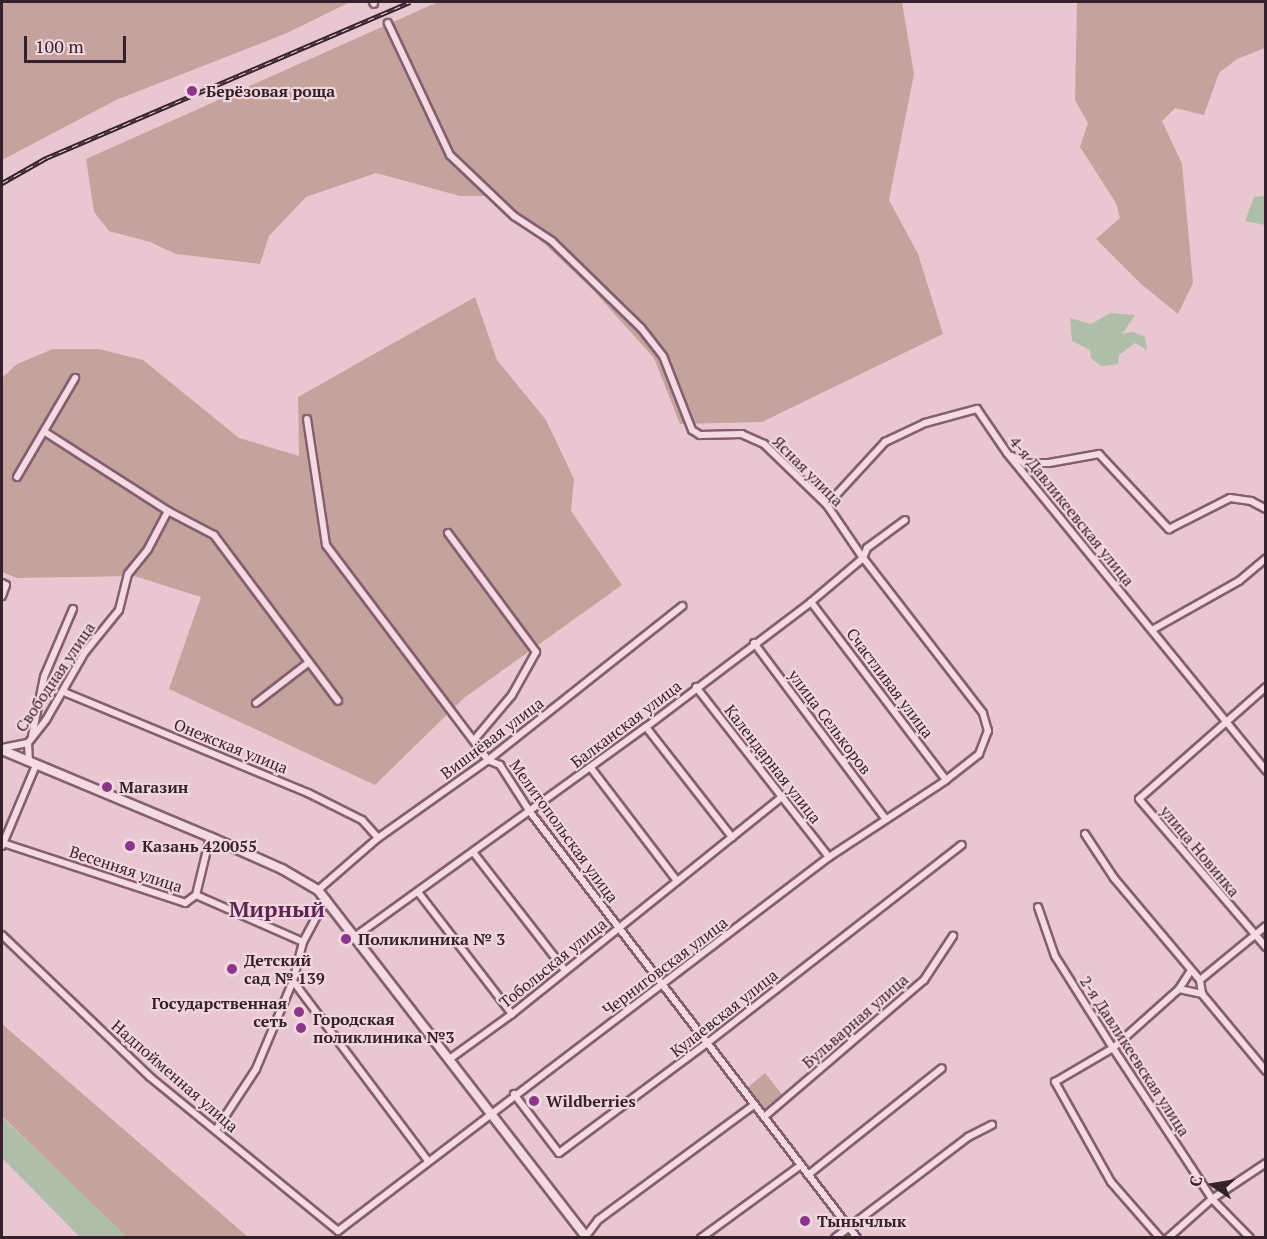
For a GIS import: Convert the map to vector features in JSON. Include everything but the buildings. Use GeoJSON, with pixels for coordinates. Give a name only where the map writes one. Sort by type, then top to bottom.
{"type":"FeatureCollection","features":[{"type":"Feature","properties":{"kind":"street","name":"Ясная улица"},"geometry":{"type":"LineString","coordinates":[[388,23],[443,142],[469,176],[514,216],[552,242],[641,328],[663,356],[692,430],[700,435],[742,434],[764,444],[827,505],[863,558],[983,713]]}},
{"type":"Feature","properties":{"kind":"street"},"geometry":{"type":"LineString","coordinates":[[17,477],[75,378]]}},
{"type":"Feature","properties":{"kind":"street","name":"4-я Давликеевская улица"},"geometry":{"type":"LineString","coordinates":[[827,505],[885,442],[925,423],[977,409],[1007,453],[1266,771]]}},
{"type":"Feature","properties":{"kind":"street","name":"Мелитопольская улица"},"geometry":{"type":"LineString","coordinates":[[307,418],[326,545],[488,760],[500,765],[530,812],[857,1238]]}},
{"type":"Feature","properties":{"kind":"street"},"geometry":{"type":"LineString","coordinates":[[45,432],[168,511],[214,535],[338,701]]}},
{"type":"Feature","properties":{"kind":"street"},"geometry":{"type":"LineString","coordinates":[[1007,453],[1024,463],[1099,454],[1169,529],[1230,498],[1251,501],[1266,509]]}},
{"type":"Feature","properties":{"kind":"street","name":"Свободная улица"},"geometry":{"type":"LineString","coordinates":[[2,749],[28,743],[64,692],[85,652],[120,610],[128,574],[148,549],[168,511]]}},
{"type":"Feature","properties":{"kind":"street","name":"Балканская улица"},"geometry":{"type":"LineString","coordinates":[[353,938],[646,727],[811,602],[863,558],[867,548],[905,520]]}},
{"type":"Feature","properties":{"kind":"street"},"geometry":{"type":"LineString","coordinates":[[448,532],[536,652],[512,695],[474,740]]}},
{"type":"Feature","properties":{"kind":"street"},"geometry":{"type":"LineString","coordinates":[[1152,630],[1239,581],[1266,558]]}},
{"type":"Feature","properties":{"kind":"street"},"geometry":{"type":"LineString","coordinates":[[2,583],[6,585],[2,596]]}},
{"type":"Feature","properties":{"kind":"street","name":"Счастливая улица"},"geometry":{"type":"LineString","coordinates":[[811,602],[946,780]]}},
{"type":"Feature","properties":{"kind":"street","name":"Вишнёвая улица"},"geometry":{"type":"LineString","coordinates":[[318,890],[378,838],[488,760],[682,606]]}},
{"type":"Feature","properties":{"kind":"street"},"geometry":{"type":"LineString","coordinates":[[32,736],[38,697],[73,609]]}},
{"type":"Feature","properties":{"kind":"street","name":"улица Селькоров"},"geometry":{"type":"LineString","coordinates":[[754,643],[885,818]]}},
{"type":"Feature","properties":{"kind":"street"},"geometry":{"type":"LineString","coordinates":[[256,703],[309,662]]}},
{"type":"Feature","properties":{"kind":"street","name":"Календарная улица"},"geometry":{"type":"LineString","coordinates":[[696,687],[829,857]]}},
{"type":"Feature","properties":{"kind":"street"},"geometry":{"type":"LineString","coordinates":[[1226,722],[1266,687]]}},
{"type":"Feature","properties":{"kind":"street","name":"Онежская улица"},"geometry":{"type":"LineString","coordinates":[[64,692],[308,793],[363,820],[378,838]]}},
{"type":"Feature","properties":{"kind":"street","name":"Черниговская улица"},"geometry":{"type":"LineString","coordinates":[[338,1231],[514,1094],[663,986],[829,857],[946,780],[979,754],[988,731],[983,713]]}},
{"type":"Feature","properties":{"kind":"street","name":"улица Новинка"},"geometry":{"type":"LineString","coordinates":[[1226,722],[1139,799],[1266,947]]}},
{"type":"Feature","properties":{"kind":"street"},"geometry":{"type":"LineString","coordinates":[[646,727],[732,837]]}},
{"type":"Feature","properties":{"kind":"street"},"geometry":{"type":"LineString","coordinates":[[2,845],[33,763],[28,743]]}},
{"type":"Feature","properties":{"kind":"street"},"geometry":{"type":"LineString","coordinates":[[2,749],[282,869],[318,890],[353,938],[451,1058],[587,1237],[598,1220],[754,1105]]}},
{"type":"Feature","properties":{"kind":"street"},"geometry":{"type":"LineString","coordinates":[[591,768],[676,881]]}},
{"type":"Feature","properties":{"kind":"street","name":"Тобольская улица"},"geometry":{"type":"LineString","coordinates":[[451,1058],[512,1014],[564,969],[619,928],[782,797]]}},
{"type":"Feature","properties":{"kind":"street"},"geometry":{"type":"LineString","coordinates":[[1085,834],[1114,878],[1190,972],[1200,980],[1202,994],[1266,1071]]}},
{"type":"Feature","properties":{"kind":"street"},"geometry":{"type":"LineString","coordinates":[[196,896],[210,837]]}},
{"type":"Feature","properties":{"kind":"street","name":"Весенняя улица"},"geometry":{"type":"LineString","coordinates":[[2,845],[185,903],[196,896],[303,942]]}},
{"type":"Feature","properties":{"kind":"street","name":"Кулаевская улица"},"geometry":{"type":"LineString","coordinates":[[514,1094],[559,1153],[706,1044],[962,845]]}},
{"type":"Feature","properties":{"kind":"street"},"geometry":{"type":"LineString","coordinates":[[473,852],[564,969]]}},
{"type":"Feature","properties":{"kind":"street"},"geometry":{"type":"LineString","coordinates":[[418,892],[512,1014]]}},
{"type":"Feature","properties":{"kind":"street"},"geometry":{"type":"LineString","coordinates":[[216,1130],[256,1069],[293,981],[303,942],[326,899]]}},
{"type":"Feature","properties":{"kind":"street","name":"2-я Давликеевская улица"},"geometry":{"type":"LineString","coordinates":[[1038,907],[1055,956],[1113,1048],[1212,1199],[1250,1238]]}},
{"type":"Feature","properties":{"kind":"street"},"geometry":{"type":"LineString","coordinates":[[1200,980],[1266,926]]}},
{"type":"Feature","properties":{"kind":"street","name":"Надпойменная улица"},"geometry":{"type":"LineString","coordinates":[[2,935],[150,1077],[338,1231]]}},
{"type":"Feature","properties":{"kind":"street","name":"Бульварная улица"},"geometry":{"type":"LineString","coordinates":[[764,1117],[924,980],[953,936]]}},
{"type":"Feature","properties":{"kind":"street"},"geometry":{"type":"LineString","coordinates":[[1160,1238],[1111,1182],[1055,1082],[1113,1048],[1179,989],[1190,972]]}},
{"type":"Feature","properties":{"kind":"street"},"geometry":{"type":"LineString","coordinates":[[293,981],[428,1161]]}},
{"type":"Feature","properties":{"kind":"street"},"geometry":{"type":"LineString","coordinates":[[1179,989],[1202,994]]}},
{"type":"Feature","properties":{"kind":"street"},"geometry":{"type":"LineString","coordinates":[[808,1175],[942,1068]]}},
{"type":"Feature","properties":{"kind":"street"},"geometry":{"type":"LineString","coordinates":[[835,1238],[968,1137],[992,1125]]}},
{"type":"Feature","properties":{"kind":"street"},"geometry":{"type":"LineString","coordinates":[[1168,1238],[1212,1199],[1266,1163]]}},
{"type":"Feature","properties":{"kind":"street"},"geometry":{"type":"LineString","coordinates":[[701,1238],[801,1165]]}},
{"type":"Feature","properties":{"kind":"shaded area","name":"Берёзовая роща"},"geometry":{"type":"Polygon","coordinates":[[[2,2],[348,3],[287,33],[116,100],[2,160],[2,2]]]}},
{"type":"Feature","properties":{"kind":"shaded area"},"geometry":{"type":"Polygon","coordinates":[[[438,2],[902,2],[914,74],[889,200],[918,254],[943,334],[762,422],[680,424],[654,358],[592,289],[494,196],[460,196],[376,173],[306,197],[269,236],[260,264],[176,254],[150,242],[109,231],[94,212],[86,159],[438,2]]]}},
{"type":"Feature","properties":{"kind":"shaded area"},"geometry":{"type":"Polygon","coordinates":[[[1077,2],[1265,2],[1265,48],[1237,59],[1219,73],[1204,115],[1175,108],[1162,121],[1182,164],[1193,283],[1178,314],[1141,284],[1096,239],[1120,218],[1116,203],[1080,147],[1088,123],[1075,100],[1077,2]]]}},
{"type":"Feature","properties":{"kind":"shaded area"},"geometry":{"type":"Polygon","coordinates":[[[1265,196],[1265,225],[1245,221],[1254,197],[1265,196]]]}},
{"type":"Feature","properties":{"kind":"shaded area"},"geometry":{"type":"Polygon","coordinates":[[[475,297],[497,360],[546,420],[574,479],[571,511],[622,585],[464,698],[375,785],[169,689],[201,597],[134,576],[17,578],[2,572],[2,378],[17,364],[53,349],[99,349],[143,360],[239,438],[299,456],[298,397],[475,297]]]}},
{"type":"Feature","properties":{"kind":"shaded area"},"geometry":{"type":"Polygon","coordinates":[[[1111,313],[1135,315],[1122,334],[1132,332],[1145,337],[1147,350],[1135,343],[1119,355],[1118,364],[1101,366],[1091,358],[1090,350],[1072,341],[1070,318],[1091,324],[1111,313]]]}},
{"type":"Feature","properties":{"kind":"shaded area"},"geometry":{"type":"Polygon","coordinates":[[[2,1024],[248,1237],[126,1237],[2,1116],[2,1024]]]}},
{"type":"Feature","properties":{"kind":"shaded area"},"geometry":{"type":"Polygon","coordinates":[[[765,1073],[784,1097],[765,1112],[746,1089],[765,1073]]]}},
{"type":"Feature","properties":{"kind":"shaded area"},"geometry":{"type":"Polygon","coordinates":[[[2,1117],[126,1237],[80,1237],[2,1158],[2,1117]]]}},
{"type":"Feature","properties":{"kind":"railway"},"geometry":{"type":"LineString","coordinates":[[2,183],[46,158],[410,2]]}},
{"type":"Feature","properties":{"kind":"place","name":"Берёзовая роща"},"geometry":{"type":"Point","coordinates":[192,91]}},
{"type":"Feature","properties":{"kind":"place","name":"Магазин"},"geometry":{"type":"Point","coordinates":[107,787]}},
{"type":"Feature","properties":{"kind":"place","name":"Казань 420055"},"geometry":{"type":"Point","coordinates":[130,846]}},
{"type":"Feature","properties":{"kind":"place","name":"Поликлиника № 3"},"geometry":{"type":"Point","coordinates":[346,939]}},
{"type":"Feature","properties":{"kind":"place","name":"Детский сад № 139"},"geometry":{"type":"Point","coordinates":[232,969]}},
{"type":"Feature","properties":{"kind":"place","name":"Государственная сеть"},"geometry":{"type":"Point","coordinates":[299,1012]}},
{"type":"Feature","properties":{"kind":"place","name":"Городская поликлиника №3"},"geometry":{"type":"Point","coordinates":[301,1028]}},
{"type":"Feature","properties":{"kind":"place","name":"Wildberries"},"geometry":{"type":"Point","coordinates":[534,1101]}},
{"type":"Feature","properties":{"kind":"place","name":"Тынычлык"},"geometry":{"type":"Point","coordinates":[805,1221]}},
{"type":"Feature","properties":{"kind":"district","name":"Мирный"},"geometry":{"type":"Point","coordinates":[277,909]}}]}
